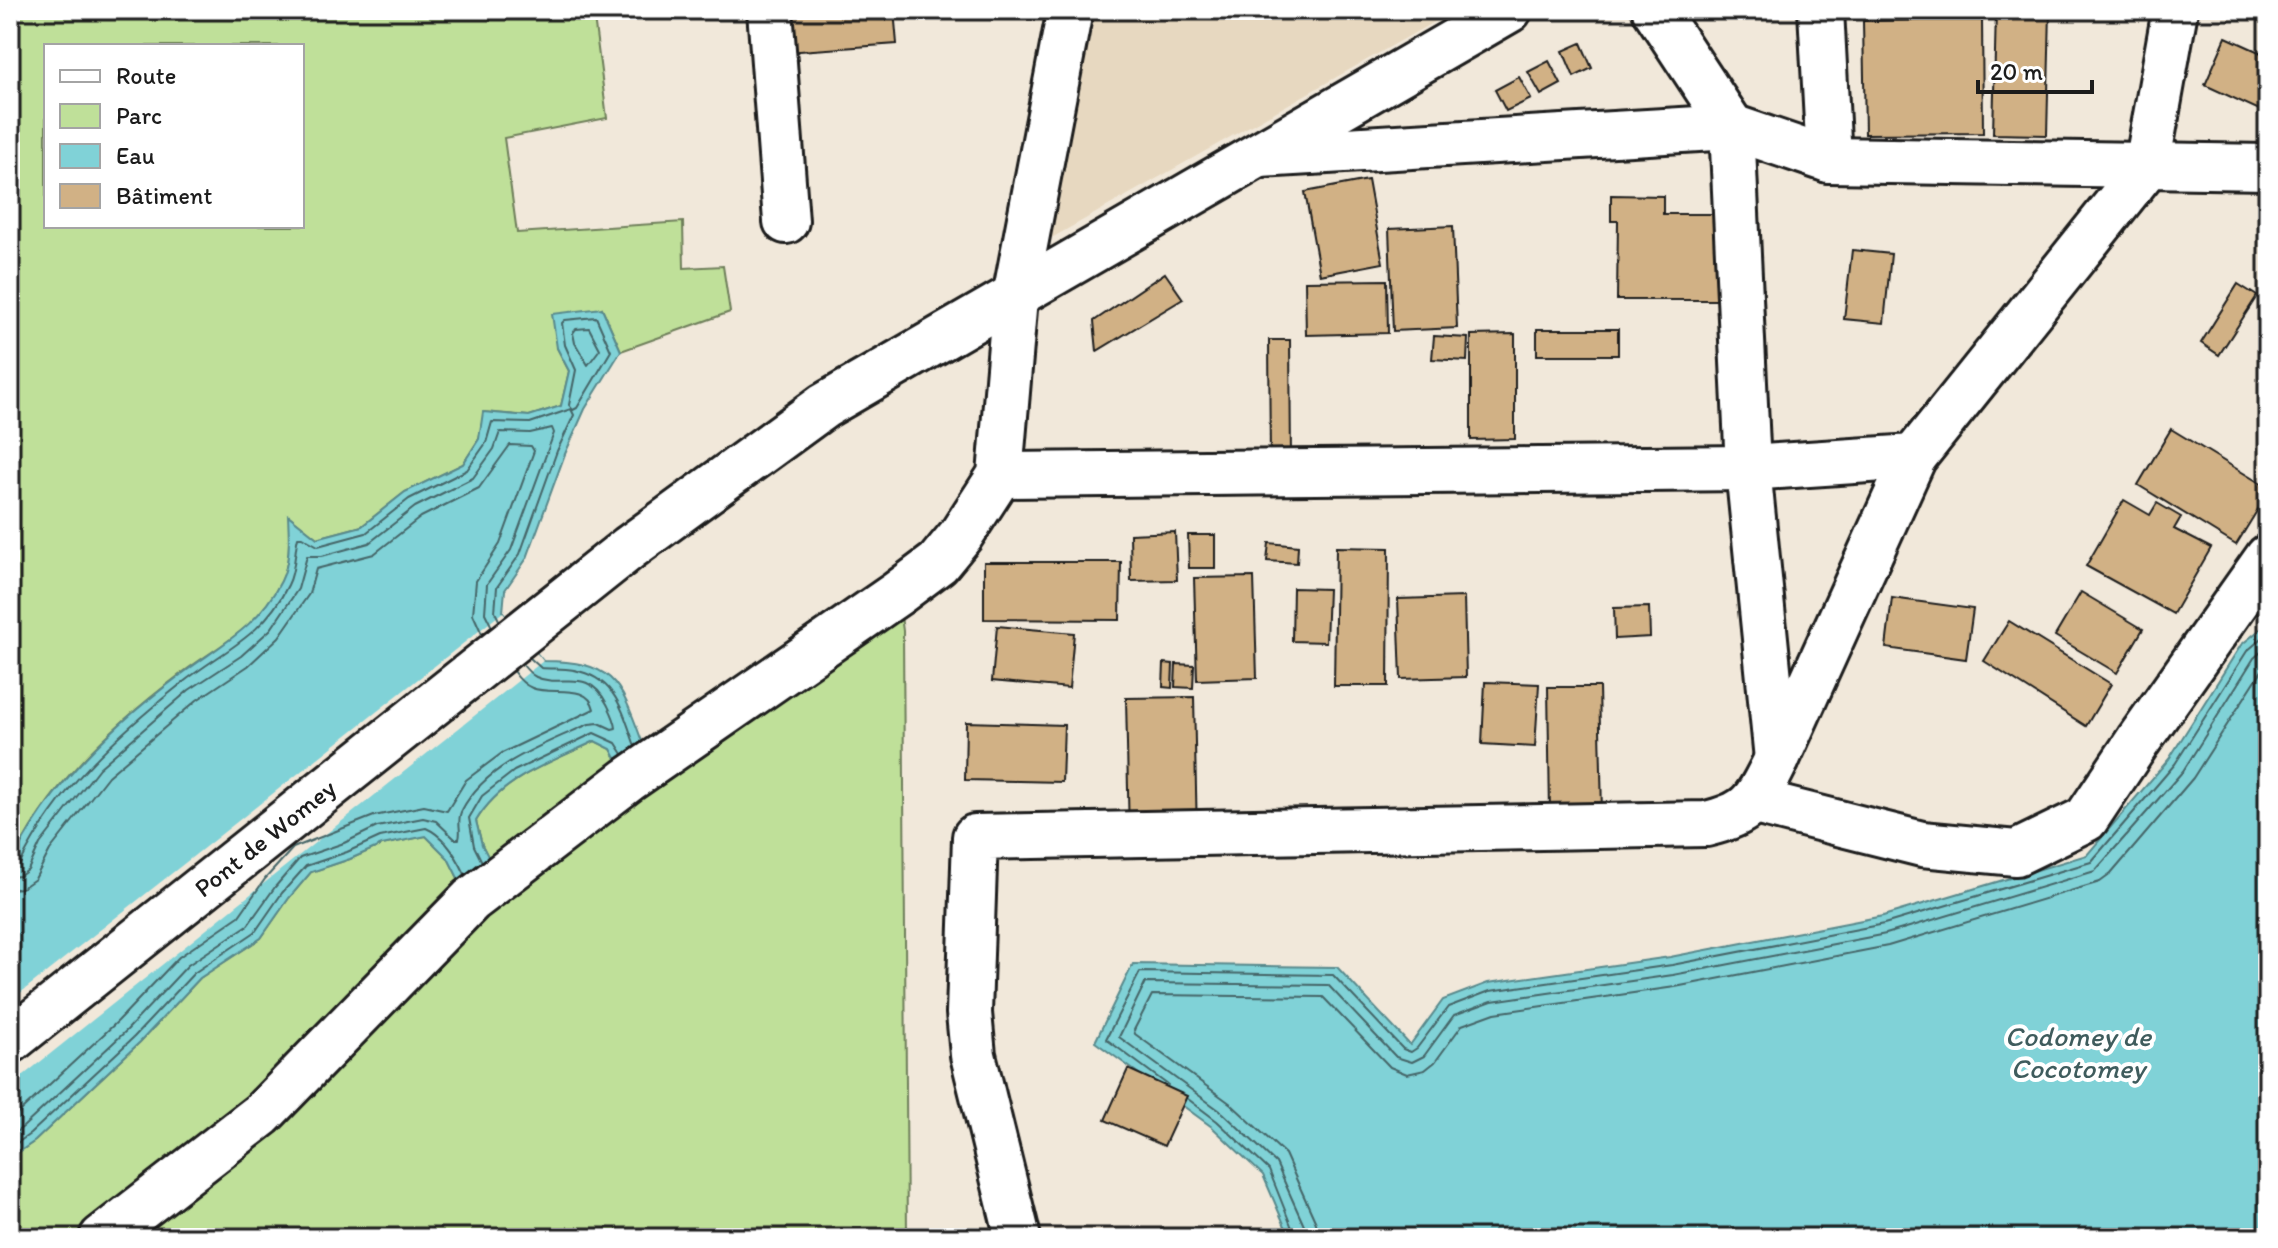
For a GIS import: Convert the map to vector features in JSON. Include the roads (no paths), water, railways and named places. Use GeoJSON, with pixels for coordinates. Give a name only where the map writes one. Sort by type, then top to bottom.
{"type":"FeatureCollection","features":[{"type":"Feature","properties":{"kind":"street"},"geometry":{"type":"LineString","coordinates":[[770,10],[786,221]]}},
{"type":"Feature","properties":{"kind":"street"},"geometry":{"type":"LineString","coordinates":[[102,1238],[262,1114],[485,889],[628,780],[938,563],[961,535],[1000,475],[1015,297],[1070,10]]}},
{"type":"Feature","properties":{"kind":"street","name":"Pont de Womey"},"geometry":{"type":"LineString","coordinates":[[10,1041],[519,634],[719,480],[824,406],[1509,10]]}},
{"type":"Feature","properties":{"kind":"street"},"geometry":{"type":"LineString","coordinates":[[1655,10],[1732,127],[1748,468],[1777,759]]}},
{"type":"Feature","properties":{"kind":"street"},"geometry":{"type":"LineString","coordinates":[[1821,10],[1829,160]]}},
{"type":"Feature","properties":{"kind":"street"},"geometry":{"type":"LineString","coordinates":[[1018,1238],[973,1055],[969,1013],[975,837],[1706,824],[1731,818],[1755,802],[1914,457],[2147,166],[2175,10]]}},
{"type":"Feature","properties":{"kind":"street"},"geometry":{"type":"LineString","coordinates":[[1260,155],[1732,127],[1829,160],[2268,167]]}},
{"type":"Feature","properties":{"kind":"street"},"geometry":{"type":"LineString","coordinates":[[1000,475],[1748,468],[1914,457]]}},
{"type":"Feature","properties":{"kind":"street"},"geometry":{"type":"LineString","coordinates":[[1755,802],[1922,844],[2016,853],[2086,819],[2268,557]]}},
{"type":"Feature","properties":{"kind":"water"},"geometry":{"type":"Polygon","coordinates":[[[602,308],[621,351],[585,409],[527,558],[505,590],[503,612],[543,661],[586,665],[611,679],[620,690],[643,744],[628,780],[611,749],[595,741],[514,782],[487,806],[476,821],[482,845],[500,879],[462,886],[448,858],[426,836],[382,845],[311,872],[261,938],[200,978],[140,1042],[35,1141],[10,1158],[10,867],[41,812],[82,762],[129,716],[236,635],[261,611],[284,573],[289,549],[288,515],[317,538],[362,526],[405,492],[463,464],[479,439],[483,412],[529,416],[561,406],[569,371],[557,348],[552,314],[602,308]]]}},
{"type":"Feature","properties":{"kind":"water","name":"Codomey de Cocotomey"},"geometry":{"type":"Polygon","coordinates":[[[2268,623],[2268,1238],[1290,1238],[1263,1175],[1212,1127],[1095,1042],[1133,964],[1337,967],[1410,1045],[1443,1000],[1488,983],[1670,957],[1883,916],[2087,855],[2169,759],[2241,645],[2268,623]]]}}]}
